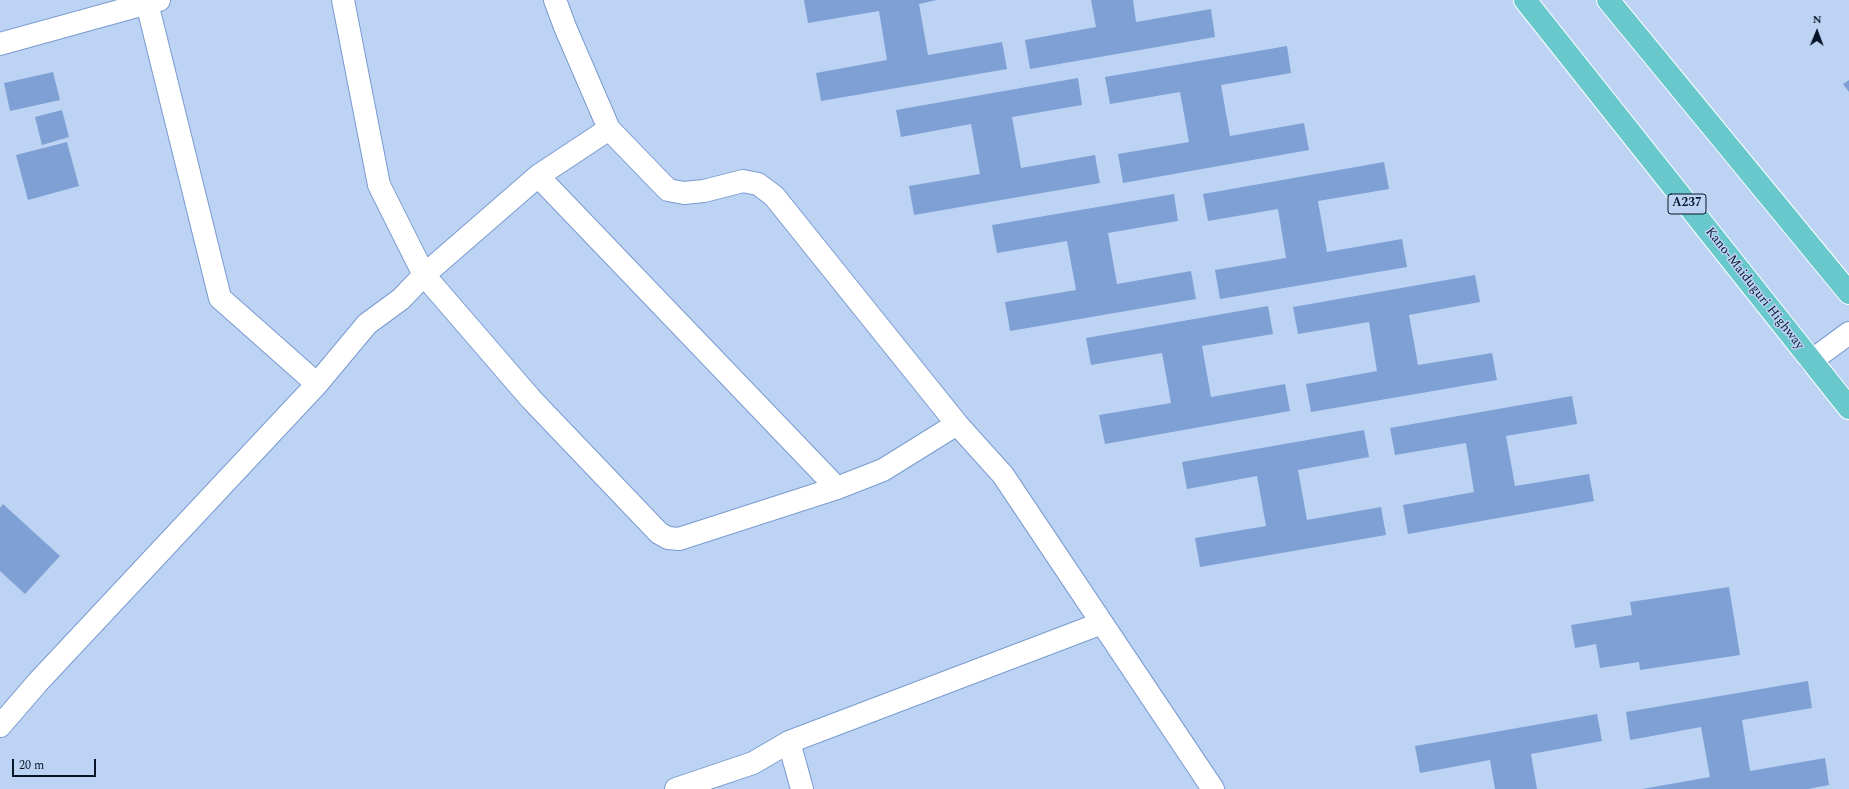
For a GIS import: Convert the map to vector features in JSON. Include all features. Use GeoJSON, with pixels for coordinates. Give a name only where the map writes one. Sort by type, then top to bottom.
{"type":"FeatureCollection","features":[{"type":"Feature","properties":{"kind":"highway","name":"Kano-Maiduguri Highway"},"geometry":{"type":"LineString","coordinates":[[1525,0],[1849,408]]}},
{"type":"Feature","properties":{"kind":"highway"},"geometry":{"type":"LineString","coordinates":[[1608,0],[1849,293]]}},
{"type":"Feature","properties":{"kind":"street"},"geometry":{"type":"LineString","coordinates":[[343,0],[379,184],[424,275],[531,399],[659,533],[668,538],[679,539],[837,488],[882,470],[957,424]]}},
{"type":"Feature","properties":{"kind":"street"},"geometry":{"type":"LineString","coordinates":[[556,0],[565,28],[609,129],[668,190],[684,193],[704,191],[743,181],[758,184],[774,196],[957,424],[1003,475],[1213,789]]}},
{"type":"Feature","properties":{"kind":"street"},"geometry":{"type":"LineString","coordinates":[[0,44],[153,2],[220,298],[317,384]]}},
{"type":"Feature","properties":{"kind":"street"},"geometry":{"type":"LineString","coordinates":[[0,726],[38,682],[317,384],[367,324],[401,299],[424,275],[538,176],[609,129]]}},
{"type":"Feature","properties":{"kind":"street"},"geometry":{"type":"LineString","coordinates":[[538,176],[837,488]]}},
{"type":"Feature","properties":{"kind":"street"},"geometry":{"type":"LineString","coordinates":[[1811,362],[1849,333]]}},
{"type":"Feature","properties":{"kind":"street"},"geometry":{"type":"LineString","coordinates":[[676,789],[753,763],[789,742],[1102,623]]}},
{"type":"Feature","properties":{"kind":"street"},"geometry":{"type":"LineString","coordinates":[[789,742],[802,789]]}},
{"type":"Feature","properties":{"kind":"building"},"geometry":{"type":"Polygon","coordinates":[[[804,0],[937,0],[919,4],[928,55],[1002,42],[1007,69],[821,101],[816,73],[887,60],[879,11],[808,23],[804,0]]]}},
{"type":"Feature","properties":{"kind":"building"},"geometry":{"type":"Polygon","coordinates":[[[1091,0],[1133,0],[1136,22],[1211,9],[1215,37],[1030,69],[1025,40],[1096,27],[1091,0]]]}},
{"type":"Feature","properties":{"kind":"building"},"geometry":{"type":"Polygon","coordinates":[[[1287,46],[1291,73],[1221,85],[1230,136],[1304,123],[1309,150],[1123,183],[1118,154],[1189,142],[1180,92],[1110,104],[1105,77],[1287,46]]]}},
{"type":"Feature","properties":{"kind":"building"},"geometry":{"type":"Polygon","coordinates":[[[53,72],[60,100],[10,111],[4,83],[53,72]]]}},
{"type":"Feature","properties":{"kind":"building"},"geometry":{"type":"Polygon","coordinates":[[[1078,78],[1082,105],[1012,117],[1021,168],[1095,155],[1100,183],[914,215],[909,186],[980,174],[971,124],[901,137],[896,110],[1078,78]]]}},
{"type":"Feature","properties":{"kind":"building"},"geometry":{"type":"Polygon","coordinates":[[[1849,80],[1849,92],[1843,84],[1849,80]]]}},
{"type":"Feature","properties":{"kind":"building"},"geometry":{"type":"Polygon","coordinates":[[[62,110],[69,137],[42,145],[35,117],[62,110]]]}},
{"type":"Feature","properties":{"kind":"building"},"geometry":{"type":"Polygon","coordinates":[[[67,142],[79,186],[28,200],[16,155],[67,142]]]}},
{"type":"Feature","properties":{"kind":"building"},"geometry":{"type":"Polygon","coordinates":[[[1384,162],[1389,189],[1318,201],[1327,252],[1402,239],[1407,267],[1220,299],[1215,270],[1286,258],[1278,209],[1208,221],[1203,194],[1384,162]]]}},
{"type":"Feature","properties":{"kind":"building"},"geometry":{"type":"Polygon","coordinates":[[[1174,194],[1178,221],[1108,233],[1117,284],[1191,271],[1196,299],[1010,331],[1005,302],[1076,290],[1067,241],[997,253],[992,225],[1174,194]]]}},
{"type":"Feature","properties":{"kind":"building"},"geometry":{"type":"Polygon","coordinates":[[[1475,275],[1480,302],[1409,315],[1418,365],[1492,353],[1497,380],[1311,412],[1306,384],[1377,371],[1369,322],[1298,334],[1293,307],[1475,275]]]}},
{"type":"Feature","properties":{"kind":"building"},"geometry":{"type":"Polygon","coordinates":[[[1268,306],[1273,334],[1202,346],[1211,397],[1285,384],[1290,411],[1105,444],[1099,415],[1171,403],[1162,353],[1091,365],[1086,338],[1268,306]]]}},
{"type":"Feature","properties":{"kind":"building"},"geometry":{"type":"Polygon","coordinates":[[[1572,396],[1577,424],[1506,436],[1515,486],[1589,474],[1594,501],[1408,534],[1403,505],[1474,492],[1466,443],[1395,455],[1390,428],[1572,396]]]}},
{"type":"Feature","properties":{"kind":"building"},"geometry":{"type":"Polygon","coordinates":[[[1364,430],[1369,457],[1298,470],[1307,520],[1381,507],[1386,535],[1200,567],[1195,538],[1266,526],[1257,476],[1187,489],[1182,462],[1364,430]]]}},
{"type":"Feature","properties":{"kind":"building"},"geometry":{"type":"Polygon","coordinates":[[[3,504],[60,556],[25,594],[0,571],[0,508],[3,504]]]}},
{"type":"Feature","properties":{"kind":"building"},"geometry":{"type":"Polygon","coordinates":[[[1729,587],[1740,655],[1640,670],[1639,662],[1600,668],[1596,644],[1575,648],[1571,625],[1632,615],[1630,602],[1729,587]]]}},
{"type":"Feature","properties":{"kind":"building"},"geometry":{"type":"Polygon","coordinates":[[[1808,681],[1812,708],[1742,720],[1750,771],[1825,758],[1829,785],[1808,789],[1642,789],[1710,777],[1701,727],[1630,740],[1626,712],[1808,681]]]}},
{"type":"Feature","properties":{"kind":"building"},"geometry":{"type":"Polygon","coordinates":[[[1597,714],[1602,741],[1531,754],[1537,789],[1495,789],[1490,760],[1420,773],[1415,746],[1597,714]]]}}]}
